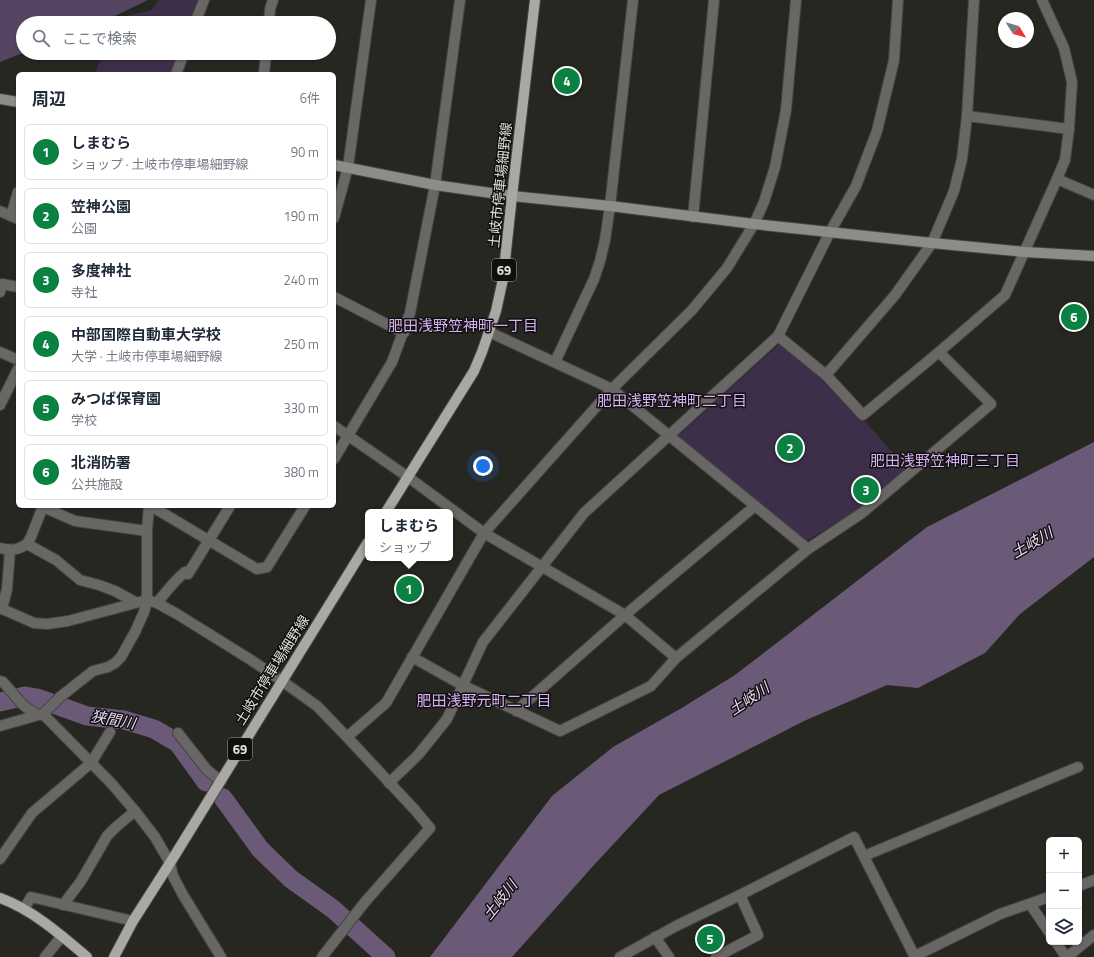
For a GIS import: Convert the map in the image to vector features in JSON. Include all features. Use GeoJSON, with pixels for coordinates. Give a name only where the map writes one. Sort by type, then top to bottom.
{"type":"FeatureCollection","features":[{"type":"Feature","properties":{"kind":"main road","name":"土岐市停車場細野線"},"geometry":{"type":"LineString","coordinates":[[388,509],[474,371],[496,311],[503,279],[535,0]]}},
{"type":"Feature","properties":{"kind":"main road","name":"土岐市停車場細野線"},"geometry":{"type":"LineString","coordinates":[[114,957],[133,921],[365,547]]}},
{"type":"Feature","properties":{"kind":"main road"},"geometry":{"type":"LineString","coordinates":[[0,898],[24,909],[40,919],[87,957]]}},
{"type":"Feature","properties":{"kind":"street"},"geometry":{"type":"LineString","coordinates":[[198,16],[204,0]]}},
{"type":"Feature","properties":{"kind":"street"},"geometry":{"type":"LineString","coordinates":[[269,16],[273,0]]}},
{"type":"Feature","properties":{"kind":"street"},"geometry":{"type":"LineString","coordinates":[[336,211],[348,167],[371,0]]}},
{"type":"Feature","properties":{"kind":"street"},"geometry":{"type":"LineString","coordinates":[[336,455],[392,362],[404,333],[410,313],[434,185],[460,0]]}},
{"type":"Feature","properties":{"kind":"street"},"geometry":{"type":"LineString","coordinates":[[555,362],[594,279],[605,240],[633,0]]}},
{"type":"Feature","properties":{"kind":"street"},"geometry":{"type":"LineString","coordinates":[[694,217],[714,0]]}},
{"type":"Feature","properties":{"kind":"street"},"geometry":{"type":"LineString","coordinates":[[347,737],[386,703],[484,533],[612,389],[692,310],[727,268],[754,224],[764,202],[775,168],[786,110],[796,0]]}},
{"type":"Feature","properties":{"kind":"street"},"geometry":{"type":"LineString","coordinates":[[389,783],[418,755],[447,720],[483,642],[584,513],[778,336],[830,232],[856,186],[876,131],[894,60],[898,0]]}},
{"type":"Feature","properties":{"kind":"street"},"geometry":{"type":"LineString","coordinates":[[826,375],[895,295],[932,243],[954,191],[962,159],[967,116],[974,0]]}},
{"type":"Feature","properties":{"kind":"street"},"geometry":{"type":"LineString","coordinates":[[778,336],[826,375],[864,415],[1006,295],[1065,160],[1069,130],[1072,82],[1064,48],[1042,0]]}},
{"type":"Feature","properties":{"kind":"street"},"geometry":{"type":"LineString","coordinates":[[177,72],[181,60]]}},
{"type":"Feature","properties":{"kind":"street"},"geometry":{"type":"LineString","coordinates":[[264,72],[265,60]]}},
{"type":"Feature","properties":{"kind":"street"},"geometry":{"type":"LineString","coordinates":[[0,99],[16,102]]}},
{"type":"Feature","properties":{"kind":"street"},"geometry":{"type":"LineString","coordinates":[[967,116],[1069,130]]}},
{"type":"Feature","properties":{"kind":"street"},"geometry":{"type":"LineString","coordinates":[[336,165],[434,185],[512,196],[932,243],[1025,252],[1094,256]]}},
{"type":"Feature","properties":{"kind":"street"},"geometry":{"type":"LineString","coordinates":[[1057,179],[1094,196]]}},
{"type":"Feature","properties":{"kind":"street"},"geometry":{"type":"LineString","coordinates":[[0,211],[14,218],[16,205]]}},
{"type":"Feature","properties":{"kind":"street"},"geometry":{"type":"LineString","coordinates":[[0,292],[2,284],[16,287]]}},
{"type":"Feature","properties":{"kind":"street"},"geometry":{"type":"LineString","coordinates":[[336,298],[404,333]]}},
{"type":"Feature","properties":{"kind":"street"},"geometry":{"type":"LineString","coordinates":[[489,332],[612,389],[808,549]]}},
{"type":"Feature","properties":{"kind":"street"},"geometry":{"type":"LineString","coordinates":[[0,352],[16,359]]}},
{"type":"Feature","properties":{"kind":"street"},"geometry":{"type":"LineString","coordinates":[[412,657],[462,685],[560,731],[652,686],[676,658],[808,549],[862,513],[991,404],[939,352]]}},
{"type":"Feature","properties":{"kind":"street"},"geometry":{"type":"LineString","coordinates":[[0,405],[16,373]]}},
{"type":"Feature","properties":{"kind":"street"},"geometry":{"type":"LineString","coordinates":[[336,427],[451,509]]}},
{"type":"Feature","properties":{"kind":"street"},"geometry":{"type":"LineString","coordinates":[[516,711],[625,615],[755,506]]}},
{"type":"Feature","properties":{"kind":"street"},"geometry":{"type":"LineString","coordinates":[[42,508],[27,544],[20,548],[5,549],[7,589],[1,608],[34,623],[47,624],[68,621],[135,602],[147,600],[157,603],[251,660],[317,706],[415,810],[430,828],[365,902],[322,957]]}},
{"type":"Feature","properties":{"kind":"street"},"geometry":{"type":"LineString","coordinates":[[47,508],[75,521],[147,531]]}},
{"type":"Feature","properties":{"kind":"street"},"geometry":{"type":"LineString","coordinates":[[0,726],[43,713],[93,671],[108,667],[121,657],[135,632],[144,612],[147,600],[147,531],[150,508]]}},
{"type":"Feature","properties":{"kind":"street"},"geometry":{"type":"LineString","coordinates":[[153,508],[257,569],[267,567],[304,508]]}},
{"type":"Feature","properties":{"kind":"street"},"geometry":{"type":"LineString","coordinates":[[157,603],[179,577],[185,572],[188,574],[229,508]]}},
{"type":"Feature","properties":{"kind":"street"},"geometry":{"type":"LineString","coordinates":[[453,510],[484,533],[625,615],[676,658]]}},
{"type":"Feature","properties":{"kind":"street"},"geometry":{"type":"LineString","coordinates":[[27,544],[56,560],[80,580],[115,591],[135,602]]}},
{"type":"Feature","properties":{"kind":"street"},"geometry":{"type":"LineString","coordinates":[[0,681],[26,708],[43,713],[135,811],[155,837],[170,863],[173,876],[182,895],[221,957]]}},
{"type":"Feature","properties":{"kind":"street"},"geometry":{"type":"LineString","coordinates":[[0,859],[32,813],[91,763],[110,732]]}},
{"type":"Feature","properties":{"kind":"street"},"geometry":{"type":"LineString","coordinates":[[178,733],[207,770],[221,781]]}},
{"type":"Feature","properties":{"kind":"street"},"geometry":{"type":"LineString","coordinates":[[864,856],[1078,767]]}},
{"type":"Feature","properties":{"kind":"street"},"geometry":{"type":"LineString","coordinates":[[63,905],[81,881],[107,836],[135,811]]}},
{"type":"Feature","properties":{"kind":"street"},"geometry":{"type":"LineString","coordinates":[[620,957],[682,922],[740,895],[854,837],[915,956],[1000,914],[1046,898]]}},
{"type":"Feature","properties":{"kind":"street"},"geometry":{"type":"LineString","coordinates":[[1082,885],[1094,880]]}},
{"type":"Feature","properties":{"kind":"street"},"geometry":{"type":"LineString","coordinates":[[716,957],[758,935],[740,895]]}},
{"type":"Feature","properties":{"kind":"street"},"geometry":{"type":"LineString","coordinates":[[24,909],[31,897],[133,921]]}},
{"type":"Feature","properties":{"kind":"street"},"geometry":{"type":"LineString","coordinates":[[1030,904],[1046,928]]}},
{"type":"Feature","properties":{"kind":"street"},"geometry":{"type":"LineString","coordinates":[[1058,945],[1067,957],[1094,935]]}},
{"type":"Feature","properties":{"kind":"street"},"geometry":{"type":"LineString","coordinates":[[45,957],[62,936]]}},
{"type":"Feature","properties":{"kind":"street"},"geometry":{"type":"LineString","coordinates":[[655,937],[669,957]]}},
{"type":"Feature","properties":{"kind":"shaded area"},"geometry":{"type":"Polygon","coordinates":[[[0,0],[148,0],[115,16],[16,16],[16,56],[0,62],[0,0]]]}},
{"type":"Feature","properties":{"kind":"shaded area"},"geometry":{"type":"Polygon","coordinates":[[[158,0],[199,0],[193,16],[126,16],[152,10],[158,0]]]}},
{"type":"Feature","properties":{"kind":"shaded area"},"geometry":{"type":"Polygon","coordinates":[[[100,60],[176,60],[172,72],[96,72],[100,60]]]}},
{"type":"Feature","properties":{"kind":"shaded area"},"geometry":{"type":"Polygon","coordinates":[[[784,340],[837,389],[898,459],[906,471],[859,510],[804,542],[678,436],[784,340]]]}},
{"type":"Feature","properties":{"kind":"water","name":"土岐川"},"geometry":{"type":"Polygon","coordinates":[[[1094,442],[1094,557],[1020,614],[985,653],[918,688],[887,685],[804,721],[659,795],[512,957],[430,957],[552,796],[613,747],[680,709],[735,675],[927,527],[1094,442]]]}},
{"type":"Feature","properties":{"kind":"waterway","name":"狭間川"},"geometry":{"type":"LineString","coordinates":[[0,702],[25,696],[37,698],[87,716],[124,720],[154,729],[178,743],[206,782]]}},
{"type":"Feature","properties":{"kind":"waterway","name":"狭間川"},"geometry":{"type":"LineString","coordinates":[[223,798],[260,849],[291,879],[333,909],[386,957]]}},
{"type":"Feature","properties":{"kind":"place","name":"中部国際自動車大学校"},"geometry":{"type":"Point","coordinates":[567,81]}},
{"type":"Feature","properties":{"kind":"place","name":"北消防署"},"geometry":{"type":"Point","coordinates":[1074,317]}},
{"type":"Feature","properties":{"kind":"place","name":"笠神公園"},"geometry":{"type":"Point","coordinates":[790,448]}},
{"type":"Feature","properties":{"kind":"place","name":"多度神社"},"geometry":{"type":"Point","coordinates":[866,490]}},
{"type":"Feature","properties":{"kind":"place","name":"しまむら"},"geometry":{"type":"Point","coordinates":[409,589]}},
{"type":"Feature","properties":{"kind":"place","name":"みつば保育園"},"geometry":{"type":"Point","coordinates":[710,939]}},
{"type":"Feature","properties":{"kind":"district","name":"肥田浅野笠神町一丁目"},"geometry":{"type":"Point","coordinates":[463,326]}},
{"type":"Feature","properties":{"kind":"district","name":"肥田浅野笠神町二丁目"},"geometry":{"type":"Point","coordinates":[672,401]}},
{"type":"Feature","properties":{"kind":"district","name":"肥田浅野笠神町三丁目"},"geometry":{"type":"Point","coordinates":[945,461]}},
{"type":"Feature","properties":{"kind":"district","name":"肥田浅野元町二丁目"},"geometry":{"type":"Point","coordinates":[484,701]}}]}
